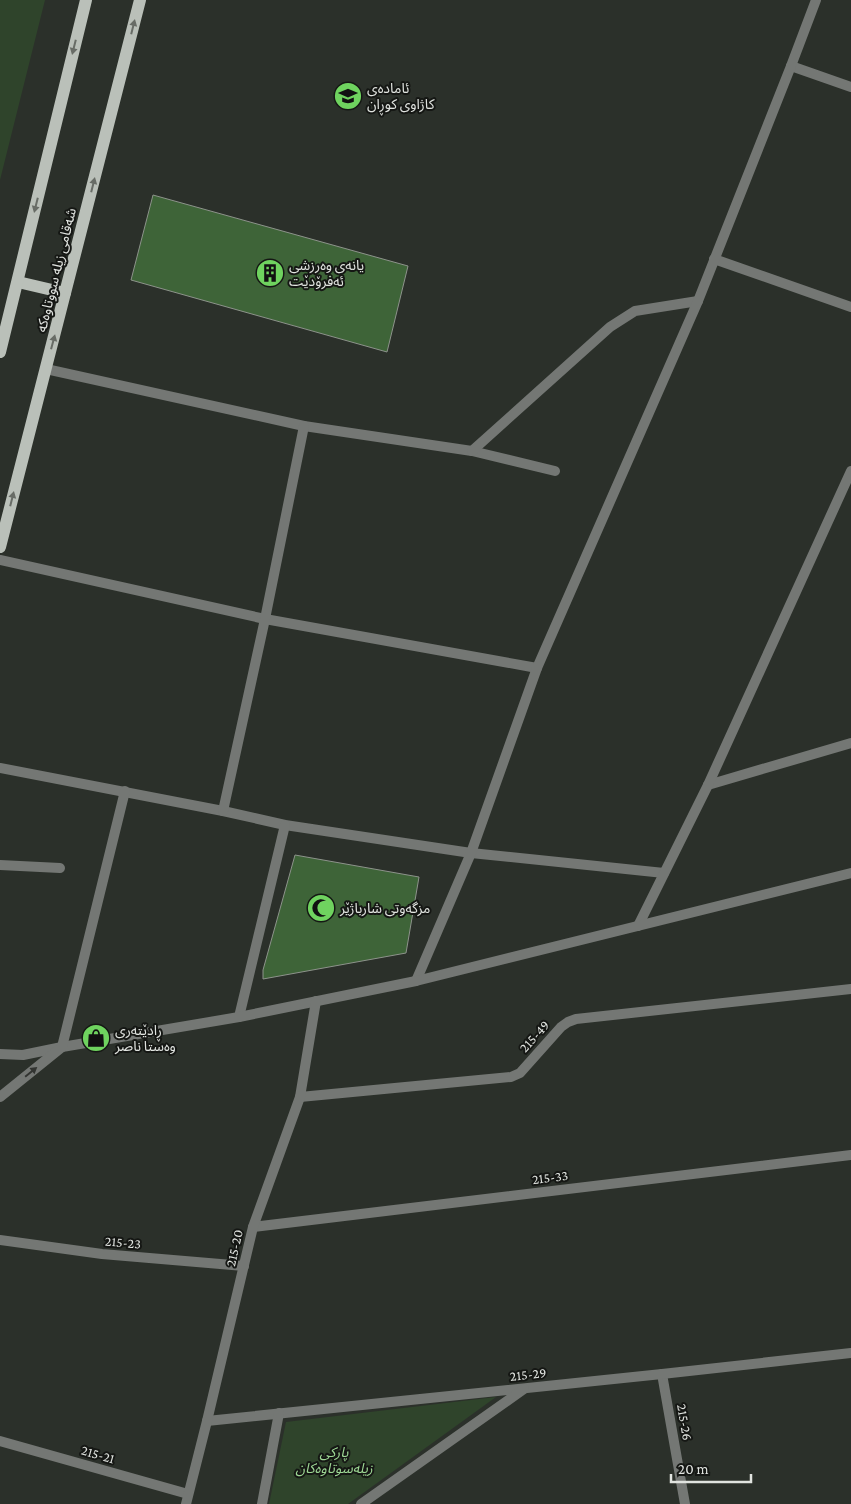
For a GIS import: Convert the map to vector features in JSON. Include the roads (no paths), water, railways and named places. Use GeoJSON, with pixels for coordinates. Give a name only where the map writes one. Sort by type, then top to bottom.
{"type":"FeatureCollection","features":[{"type":"Feature","properties":{"kind":"main road"},"geometry":{"type":"LineString","coordinates":[[0,352],[86,0]]}},
{"type":"Feature","properties":{"kind":"main road","name":"شەقامی زیلە سووتاوەکە"},"geometry":{"type":"LineString","coordinates":[[0,547],[140,0]]}},
{"type":"Feature","properties":{"kind":"main road"},"geometry":{"type":"LineString","coordinates":[[18,282],[65,293]]}},
{"type":"Feature","properties":{"kind":"street"},"geometry":{"type":"LineString","coordinates":[[416,981],[471,852],[537,668],[698,301],[816,0]]}},
{"type":"Feature","properties":{"kind":"street"},"geometry":{"type":"LineString","coordinates":[[791,66],[851,87]]}},
{"type":"Feature","properties":{"kind":"street"},"geometry":{"type":"LineString","coordinates":[[714,259],[851,306]]}},
{"type":"Feature","properties":{"kind":"street"},"geometry":{"type":"LineString","coordinates":[[472,451],[610,327],[635,311],[698,301]]}},
{"type":"Feature","properties":{"kind":"street"},"geometry":{"type":"LineString","coordinates":[[46,369],[304,426],[472,451],[555,471]]}},
{"type":"Feature","properties":{"kind":"street"},"geometry":{"type":"LineString","coordinates":[[223,811],[265,619],[304,426]]}},
{"type":"Feature","properties":{"kind":"street"},"geometry":{"type":"LineString","coordinates":[[638,926],[708,785],[851,472]]}},
{"type":"Feature","properties":{"kind":"street"},"geometry":{"type":"LineString","coordinates":[[0,560],[265,619],[537,668]]}},
{"type":"Feature","properties":{"kind":"street"},"geometry":{"type":"LineString","coordinates":[[708,785],[851,743]]}},
{"type":"Feature","properties":{"kind":"street"},"geometry":{"type":"LineString","coordinates":[[0,768],[125,791],[285,825],[471,852],[664,873]]}},
{"type":"Feature","properties":{"kind":"street"},"geometry":{"type":"LineString","coordinates":[[0,1097],[62,1046],[125,791]]}},
{"type":"Feature","properties":{"kind":"street"},"geometry":{"type":"LineString","coordinates":[[239,1017],[285,825]]}},
{"type":"Feature","properties":{"kind":"street"},"geometry":{"type":"LineString","coordinates":[[0,865],[60,868]]}},
{"type":"Feature","properties":{"kind":"street"},"geometry":{"type":"LineString","coordinates":[[0,1054],[23,1055],[62,1046],[239,1017],[416,981],[851,873]]}},
{"type":"Feature","properties":{"kind":"street","name":"215-49"},"geometry":{"type":"LineString","coordinates":[[300,1097],[511,1077],[520,1073],[562,1027],[576,1019],[851,989]]}},
{"type":"Feature","properties":{"kind":"street","name":"215-20"},"geometry":{"type":"LineString","coordinates":[[187,1499],[253,1227],[300,1097],[316,1001]]}},
{"type":"Feature","properties":{"kind":"street","name":"215-33"},"geometry":{"type":"LineString","coordinates":[[253,1227],[851,1155]]}},
{"type":"Feature","properties":{"kind":"street","name":"215-23"},"geometry":{"type":"LineString","coordinates":[[0,1240],[102,1254],[244,1266]]}},
{"type":"Feature","properties":{"kind":"street","name":"215-29"},"geometry":{"type":"LineString","coordinates":[[207,1421],[851,1353]]}},
{"type":"Feature","properties":{"kind":"street","name":"215-26"},"geometry":{"type":"LineString","coordinates":[[662,1374],[685,1504]]}},
{"type":"Feature","properties":{"kind":"street"},"geometry":{"type":"LineString","coordinates":[[361,1504],[525,1388]]}},
{"type":"Feature","properties":{"kind":"street"},"geometry":{"type":"LineString","coordinates":[[262,1504],[279,1414]]}},
{"type":"Feature","properties":{"kind":"street","name":"215-21"},"geometry":{"type":"LineString","coordinates":[[0,1441],[187,1499]]}},
{"type":"Feature","properties":{"kind":"place","name":"ئامادەی کاژاوی کوڕان"},"geometry":{"type":"Point","coordinates":[348,96]}},
{"type":"Feature","properties":{"kind":"place","name":"یانەی وەرزشی ئەفرۆدێت"},"geometry":{"type":"Point","coordinates":[270,273]}},
{"type":"Feature","properties":{"kind":"place","name":"مزگەوتی شارباژێر"},"geometry":{"type":"Point","coordinates":[321,908]}},
{"type":"Feature","properties":{"kind":"place","name":"ڕادێتەری وەستا ناصر"},"geometry":{"type":"Point","coordinates":[96,1038]}},
{"type":"Feature","properties":{"kind":"park label","name":"پارکی زیلەسوتاوەکان"},"geometry":{"type":"Point","coordinates":[334,1460]}}]}
